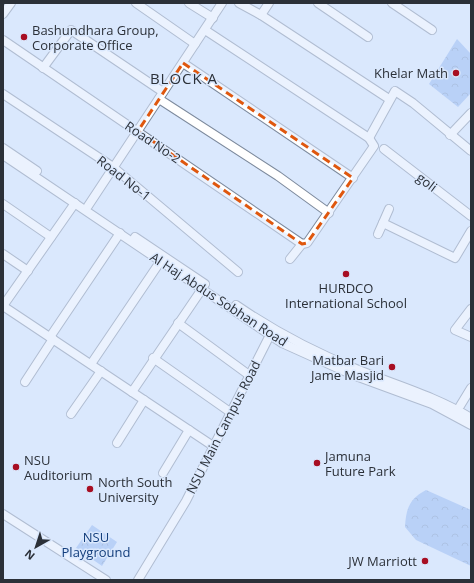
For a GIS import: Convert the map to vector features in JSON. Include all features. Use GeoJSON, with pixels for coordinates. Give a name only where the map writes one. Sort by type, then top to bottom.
{"type":"FeatureCollection","features":[{"type":"Feature","properties":{"kind":"street"},"geometry":{"type":"LineString","coordinates":[[4,13],[11,3]]}},
{"type":"Feature","properties":{"kind":"street"},"geometry":{"type":"LineString","coordinates":[[136,3],[195,44]]}},
{"type":"Feature","properties":{"kind":"street"},"geometry":{"type":"LineString","coordinates":[[189,3],[213,18]]}},
{"type":"Feature","properties":{"kind":"street"},"geometry":{"type":"LineString","coordinates":[[88,206],[222,3]]}},
{"type":"Feature","properties":{"kind":"street"},"geometry":{"type":"LineString","coordinates":[[239,3],[261,15],[389,99]]}},
{"type":"Feature","properties":{"kind":"street"},"geometry":{"type":"LineString","coordinates":[[261,15],[269,3]]}},
{"type":"Feature","properties":{"kind":"street"},"geometry":{"type":"LineString","coordinates":[[318,3],[327,5],[368,37]]}},
{"type":"Feature","properties":{"kind":"street"},"geometry":{"type":"LineString","coordinates":[[392,3],[432,30]]}},
{"type":"Feature","properties":{"kind":"street"},"geometry":{"type":"LineString","coordinates":[[43,68],[70,30],[161,96],[329,213]]}},
{"type":"Feature","properties":{"kind":"street"},"geometry":{"type":"LineString","coordinates":[[204,30],[369,138],[374,146],[307,244],[302,244],[290,259]]}},
{"type":"Feature","properties":{"kind":"street","name":"Road No-2"},"geometry":{"type":"LineString","coordinates":[[3,40],[302,244]]}},
{"type":"Feature","properties":{"kind":"street"},"geometry":{"type":"LineString","coordinates":[[183,63],[353,178]]}},
{"type":"Feature","properties":{"kind":"street"},"geometry":{"type":"LineString","coordinates":[[369,138],[389,99],[395,91],[413,103],[471,151]]}},
{"type":"Feature","properties":{"kind":"street","name":"Road No-1"},"geometry":{"type":"LineString","coordinates":[[3,94],[113,167],[238,272]]}},
{"type":"Feature","properties":{"kind":"street"},"geometry":{"type":"LineString","coordinates":[[450,135],[471,113]]}},
{"type":"Feature","properties":{"kind":"street","name":"Al Haj Abdus Sobhan Road"},"geometry":{"type":"LineString","coordinates":[[3,148],[287,338],[356,369],[442,401],[471,418]]}},
{"type":"Feature","properties":{"kind":"street","name":"goli"},"geometry":{"type":"LineString","coordinates":[[384,149],[471,216]]}},
{"type":"Feature","properties":{"kind":"street","name":"Al Haj Abdus Sobhan Road"},"geometry":{"type":"LineString","coordinates":[[3,155],[270,335],[296,350],[353,375],[432,404],[471,425]]}},
{"type":"Feature","properties":{"kind":"street"},"geometry":{"type":"LineString","coordinates":[[75,203],[3,306],[213,446]]}},
{"type":"Feature","properties":{"kind":"street"},"geometry":{"type":"LineString","coordinates":[[3,204],[51,237]]}},
{"type":"Feature","properties":{"kind":"street"},"geometry":{"type":"LineString","coordinates":[[389,209],[383,223],[455,258],[471,232]]}},
{"type":"Feature","properties":{"kind":"street"},"geometry":{"type":"LineString","coordinates":[[25,382],[51,338],[120,233]]}},
{"type":"Feature","properties":{"kind":"street"},"geometry":{"type":"LineString","coordinates":[[3,254],[28,270]]}},
{"type":"Feature","properties":{"kind":"street"},"geometry":{"type":"LineString","coordinates":[[91,364],[160,262]]}},
{"type":"Feature","properties":{"kind":"street"},"geometry":{"type":"LineString","coordinates":[[132,392],[202,289]]}},
{"type":"Feature","properties":{"kind":"street"},"geometry":{"type":"LineString","coordinates":[[471,309],[455,330],[471,337]]}},
{"type":"Feature","properties":{"kind":"street"},"geometry":{"type":"LineString","coordinates":[[178,323],[250,375]]}},
{"type":"Feature","properties":{"kind":"street","name":"NSU Main Campus Road"},"geometry":{"type":"LineString","coordinates":[[138,580],[186,501],[270,335]]}},
{"type":"Feature","properties":{"kind":"street"},"geometry":{"type":"LineString","coordinates":[[154,358],[230,412]]}},
{"type":"Feature","properties":{"kind":"street"},"geometry":{"type":"LineString","coordinates":[[71,414],[101,371]]}},
{"type":"Feature","properties":{"kind":"street"},"geometry":{"type":"LineString","coordinates":[[460,406],[471,388]]}},
{"type":"Feature","properties":{"kind":"street"},"geometry":{"type":"LineString","coordinates":[[117,443],[144,400]]}},
{"type":"Feature","properties":{"kind":"street"},"geometry":{"type":"LineString","coordinates":[[164,473],[189,430]]}},
{"type":"Feature","properties":{"kind":"street"},"geometry":{"type":"LineString","coordinates":[[3,514],[106,580]]}},
{"type":"Feature","properties":{"kind":"highlighted area"},"geometry":{"type":"Polygon","coordinates":[[[183,63],[353,178],[307,243],[302,244],[138,131],[183,63]]]}},
{"type":"Feature","properties":{"kind":"green space"},"geometry":{"type":"Polygon","coordinates":[[[457,39],[471,54],[471,93],[458,107],[429,84],[457,39]]]}},
{"type":"Feature","properties":{"kind":"green space"},"geometry":{"type":"Polygon","coordinates":[[[426,490],[471,510],[471,566],[416,540],[405,527],[406,515],[412,501],[420,493],[426,490]]]}},
{"type":"Feature","properties":{"kind":"green space","name":"NSU Playground"},"geometry":{"type":"Polygon","coordinates":[[[92,525],[117,542],[102,566],[76,548],[92,525]]]}},
{"type":"Feature","properties":{"kind":"place","name":"Bashundhara Group, Corporate Office"},"geometry":{"type":"Point","coordinates":[24,37]}},
{"type":"Feature","properties":{"kind":"place","name":"Khelar Math"},"geometry":{"type":"Point","coordinates":[456,73]}},
{"type":"Feature","properties":{"kind":"place","name":"HURDCO International School"},"geometry":{"type":"Point","coordinates":[346,274]}},
{"type":"Feature","properties":{"kind":"place","name":"Matbar Bari Jame Masjid"},"geometry":{"type":"Point","coordinates":[392,367]}},
{"type":"Feature","properties":{"kind":"place","name":"Jamuna Future Park"},"geometry":{"type":"Point","coordinates":[317,463]}},
{"type":"Feature","properties":{"kind":"place","name":"NSU Auditorium"},"geometry":{"type":"Point","coordinates":[16,467]}},
{"type":"Feature","properties":{"kind":"place","name":"North South University"},"geometry":{"type":"Point","coordinates":[90,489]}},
{"type":"Feature","properties":{"kind":"place","name":"JW Marriott"},"geometry":{"type":"Point","coordinates":[425,561]}},
{"type":"Feature","properties":{"kind":"district","name":"BLOCK A"},"geometry":{"type":"Point","coordinates":[184,79]}}]}
